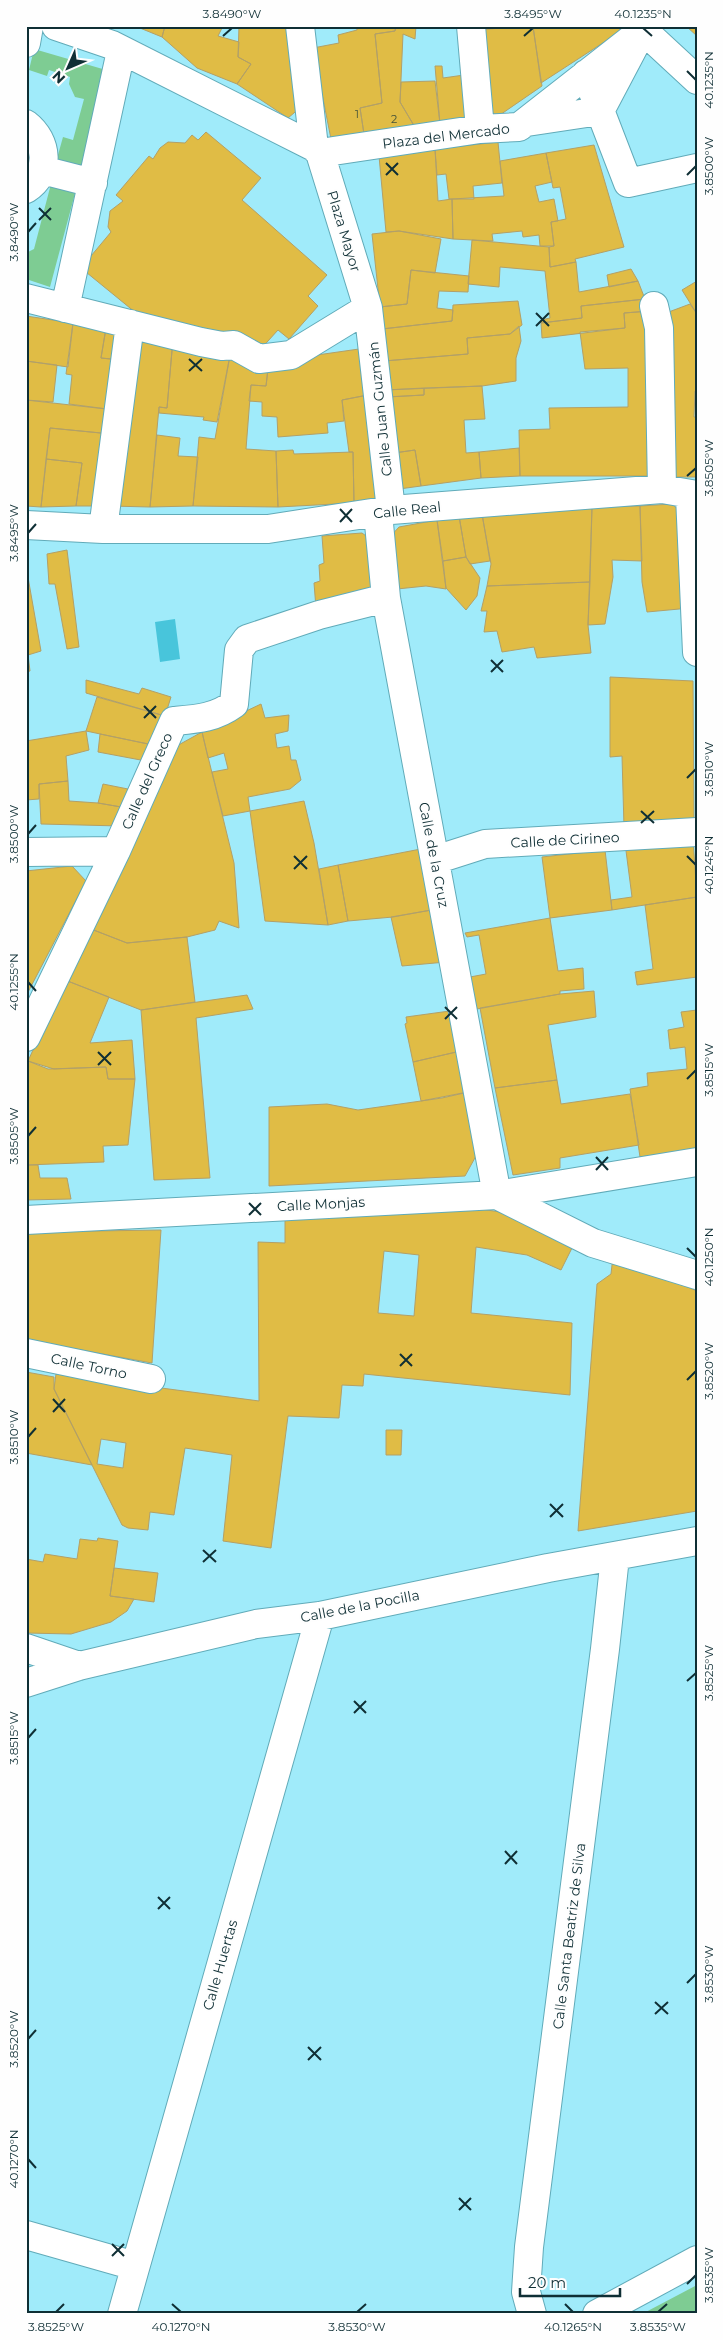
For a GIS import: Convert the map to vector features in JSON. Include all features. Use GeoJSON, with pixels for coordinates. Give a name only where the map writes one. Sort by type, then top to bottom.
{"type":"FeatureCollection","features":[{"type":"Feature","properties":{"kind":"street"},"geometry":{"type":"LineString","coordinates":[[26,43],[29,26]]}},
{"type":"Feature","properties":{"kind":"street"},"geometry":{"type":"LineString","coordinates":[[56,26],[112,45],[317,150]]}},
{"type":"Feature","properties":{"kind":"street","name":"Plaza Mayor"},"geometry":{"type":"LineString","coordinates":[[300,26],[317,150],[368,308]]}},
{"type":"Feature","properties":{"kind":"street"},"geometry":{"type":"LineString","coordinates":[[471,26],[480,129]]}},
{"type":"Feature","properties":{"kind":"street"},"geometry":{"type":"LineString","coordinates":[[600,111],[645,28],[697,80]]}},
{"type":"Feature","properties":{"kind":"street","name":"Plaza del Mercado"},"geometry":{"type":"LineString","coordinates":[[317,150],[480,129],[519,127],[645,28]]}},
{"type":"Feature","properties":{"kind":"street"},"geometry":{"type":"LineString","coordinates":[[65,308],[121,50]]}},
{"type":"Feature","properties":{"kind":"street"},"geometry":{"type":"LineString","coordinates":[[586,74],[628,183],[697,168]]}},
{"type":"Feature","properties":{"kind":"street"},"geometry":{"type":"LineString","coordinates":[[525,123],[600,111]]}},
{"type":"Feature","properties":{"kind":"street"},"geometry":{"type":"LineString","coordinates":[[26,124],[40,138],[44,148],[44,160],[34,180],[93,183]]}},
{"type":"Feature","properties":{"kind":"street"},"geometry":{"type":"LineString","coordinates":[[26,298],[222,346],[234,345],[259,359],[291,355],[368,308]]}},
{"type":"Feature","properties":{"kind":"street"},"geometry":{"type":"LineString","coordinates":[[654,306],[659,328],[662,489]]}},
{"type":"Feature","properties":{"kind":"street","name":"Calle Juan Guzmán"},"geometry":{"type":"LineString","coordinates":[[368,308],[385,512]]}},
{"type":"Feature","properties":{"kind":"street"},"geometry":{"type":"LineString","coordinates":[[103,529],[130,324]]}},
{"type":"Feature","properties":{"kind":"street","name":"Calle Real"},"geometry":{"type":"LineString","coordinates":[[26,525],[103,529],[268,529],[385,512],[662,489],[693,496]]}},
{"type":"Feature","properties":{"kind":"street"},"geometry":{"type":"LineString","coordinates":[[693,496],[697,652]]}},
{"type":"Feature","properties":{"kind":"street","name":"Calle de la Cruz"},"geometry":{"type":"LineString","coordinates":[[385,512],[386,598],[497,1195]]}},
{"type":"Feature","properties":{"kind":"street","name":"Calle del Greco"},"geometry":{"type":"LineString","coordinates":[[26,1037],[116,851],[174,721],[202,718],[222,712],[234,704],[238,650],[246,639],[318,615],[386,598]]}},
{"type":"Feature","properties":{"kind":"street","name":"Calle de Cirineo"},"geometry":{"type":"LineString","coordinates":[[435,860],[486,844],[697,832]]}},
{"type":"Feature","properties":{"kind":"street"},"geometry":{"type":"LineString","coordinates":[[26,852],[116,851]]}},
{"type":"Feature","properties":{"kind":"street","name":"Calle Monjas"},"geometry":{"type":"LineString","coordinates":[[26,1220],[497,1195],[697,1162]]}},
{"type":"Feature","properties":{"kind":"street"},"geometry":{"type":"LineString","coordinates":[[497,1195],[593,1242],[697,1275]]}},
{"type":"Feature","properties":{"kind":"street","name":"Calle Torno"},"geometry":{"type":"LineString","coordinates":[[26,1353],[151,1379]]}},
{"type":"Feature","properties":{"kind":"street","name":"Calle de la Pocilla"},"geometry":{"type":"LineString","coordinates":[[26,1683],[80,1666],[256,1624],[320,1616],[548,1568],[615,1557],[697,1540]]}},
{"type":"Feature","properties":{"kind":"street","name":"Calle Santa Beatriz de Silva"},"geometry":{"type":"LineString","coordinates":[[532,2314],[526,2292],[529,2247],[615,1557]]}},
{"type":"Feature","properties":{"kind":"street","name":"Calle Huertas"},"geometry":{"type":"LineString","coordinates":[[122,2314],[320,1616]]}},
{"type":"Feature","properties":{"kind":"street"},"geometry":{"type":"LineString","coordinates":[[26,1648],[80,1666]]}},
{"type":"Feature","properties":{"kind":"street"},"geometry":{"type":"LineString","coordinates":[[26,2235],[135,2266]]}},
{"type":"Feature","properties":{"kind":"street"},"geometry":{"type":"LineString","coordinates":[[597,2314],[697,2260]]}},
{"type":"Feature","properties":{"kind":"green space"},"geometry":{"type":"Polygon","coordinates":[[[34,49],[106,70],[81,169],[56,162],[63,137],[73,140],[84,99],[75,97],[69,84],[70,77],[49,70],[47,76],[29,70],[34,49]]]}},
{"type":"Feature","properties":{"kind":"green space"},"geometry":{"type":"Polygon","coordinates":[[[52,180],[77,186],[50,287],[26,279],[26,253],[34,249],[52,180]]]}},
{"type":"Feature","properties":{"kind":"green space"},"geometry":{"type":"Polygon","coordinates":[[[697,2285],[697,2314],[642,2314],[697,2285]]]}},
{"type":"Feature","properties":{"kind":"water"},"geometry":{"type":"Polygon","coordinates":[[[175,619],[180,659],[160,662],[155,622],[175,619]]]}},
{"type":"Feature","properties":{"kind":"building"},"geometry":{"type":"Polygon","coordinates":[[[135,26],[165,26],[162,37],[135,26]]]}},
{"type":"Feature","properties":{"kind":"building"},"geometry":{"type":"Polygon","coordinates":[[[165,26],[223,26],[218,36],[239,42],[238,57],[251,64],[237,84],[197,68],[162,37],[165,26]]]}},
{"type":"Feature","properties":{"kind":"building"},"geometry":{"type":"Polygon","coordinates":[[[239,26],[292,26],[301,107],[288,118],[237,84],[251,64],[238,57],[239,26]]]}},
{"type":"Feature","properties":{"kind":"building"},"geometry":{"type":"Polygon","coordinates":[[[357,26],[396,26],[395,31],[375,34],[382,103],[360,108],[364,134],[331,139],[313,48],[339,43],[338,35],[357,30],[357,26]]]}},
{"type":"Feature","properties":{"kind":"building"},"geometry":{"type":"Polygon","coordinates":[[[396,26],[416,26],[415,39],[403,34],[400,102],[416,129],[364,134],[360,108],[382,103],[375,34],[395,31],[396,26]]]}},
{"type":"Feature","properties":{"kind":"building"},"geometry":{"type":"Polygon","coordinates":[[[483,26],[533,26],[533,27],[483,29],[483,26]]]}},
{"type":"Feature","properties":{"kind":"building"},"geometry":{"type":"Polygon","coordinates":[[[533,26],[629,26],[541,83],[533,26]]]}},
{"type":"Feature","properties":{"kind":"building"},"geometry":{"type":"Polygon","coordinates":[[[686,26],[697,26],[697,36],[686,26]]]}},
{"type":"Feature","properties":{"kind":"building"},"geometry":{"type":"Polygon","coordinates":[[[533,27],[542,86],[494,119],[483,111],[483,29],[533,27]]]}},
{"type":"Feature","properties":{"kind":"building"},"geometry":{"type":"Polygon","coordinates":[[[435,66],[442,66],[443,78],[464,75],[471,122],[440,124],[435,66]]]}},
{"type":"Feature","properties":{"kind":"building"},"geometry":{"type":"Polygon","coordinates":[[[435,81],[440,124],[416,129],[400,102],[401,82],[435,81]]]}},
{"type":"Feature","properties":{"kind":"building"},"geometry":{"type":"Polygon","coordinates":[[[206,132],[261,178],[242,200],[327,275],[308,296],[318,306],[289,339],[278,330],[258,352],[141,317],[81,268],[111,232],[108,227],[110,211],[123,201],[116,195],[149,156],[153,159],[160,148],[168,142],[185,143],[192,135],[198,140],[206,132]]]}},
{"type":"Feature","properties":{"kind":"building"},"geometry":{"type":"Polygon","coordinates":[[[498,142],[502,183],[473,186],[474,199],[449,199],[446,174],[437,175],[435,149],[498,142]]]}},
{"type":"Feature","properties":{"kind":"building"},"geometry":{"type":"Polygon","coordinates":[[[594,145],[624,247],[575,259],[576,262],[550,267],[549,247],[554,246],[551,222],[566,219],[560,187],[553,188],[546,153],[594,145]]]}},
{"type":"Feature","properties":{"kind":"building"},"geometry":{"type":"Polygon","coordinates":[[[435,149],[438,201],[452,199],[453,239],[399,231],[386,232],[379,156],[435,149]]]}},
{"type":"Feature","properties":{"kind":"building"},"geometry":{"type":"Polygon","coordinates":[[[546,153],[552,182],[535,186],[539,202],[554,199],[558,221],[551,222],[554,246],[540,246],[539,235],[523,237],[522,231],[492,234],[493,241],[453,239],[452,199],[504,196],[500,161],[546,153]]]}},
{"type":"Feature","properties":{"kind":"building"},"geometry":{"type":"Polygon","coordinates":[[[399,231],[441,239],[435,273],[411,270],[407,304],[380,307],[372,234],[399,231]]]}},
{"type":"Feature","properties":{"kind":"building"},"geometry":{"type":"Polygon","coordinates":[[[472,240],[549,247],[550,267],[576,262],[579,292],[638,281],[645,299],[581,306],[582,318],[541,323],[541,320],[550,318],[545,271],[500,267],[499,287],[468,284],[472,240]]]}},
{"type":"Feature","properties":{"kind":"building"},"geometry":{"type":"Polygon","coordinates":[[[631,269],[638,281],[609,287],[607,275],[631,269]]]}},
{"type":"Feature","properties":{"kind":"building"},"geometry":{"type":"Polygon","coordinates":[[[411,270],[469,276],[468,292],[439,291],[437,308],[453,310],[452,321],[382,329],[380,307],[407,304],[411,270]]]}},
{"type":"Feature","properties":{"kind":"building"},"geometry":{"type":"Polygon","coordinates":[[[697,281],[697,314],[682,290],[697,281]]]}},
{"type":"Feature","properties":{"kind":"building"},"geometry":{"type":"Polygon","coordinates":[[[645,299],[650,311],[624,313],[625,328],[542,338],[541,323],[582,318],[581,306],[645,299]]]}},
{"type":"Feature","properties":{"kind":"building"},"geometry":{"type":"Polygon","coordinates":[[[518,301],[522,325],[510,334],[467,338],[468,354],[384,361],[382,329],[452,321],[453,305],[518,301]]]}},
{"type":"Feature","properties":{"kind":"building"},"geometry":{"type":"Polygon","coordinates":[[[690,304],[697,314],[697,391],[695,391],[694,417],[697,417],[697,477],[665,477],[658,316],[690,304]]]}},
{"type":"Feature","properties":{"kind":"building"},"geometry":{"type":"Polygon","coordinates":[[[650,311],[657,476],[520,476],[519,430],[550,429],[549,408],[628,407],[628,368],[585,369],[580,332],[625,328],[624,313],[650,311]]]}},
{"type":"Feature","properties":{"kind":"building"},"geometry":{"type":"Polygon","coordinates":[[[26,316],[73,323],[68,367],[26,361],[26,316]]]}},
{"type":"Feature","properties":{"kind":"building"},"geometry":{"type":"Polygon","coordinates":[[[73,323],[106,328],[101,358],[121,360],[115,410],[69,404],[72,375],[66,374],[73,323]]]}},
{"type":"Feature","properties":{"kind":"building"},"geometry":{"type":"Polygon","coordinates":[[[519,326],[521,341],[516,358],[516,381],[482,386],[385,390],[384,361],[468,354],[467,338],[510,334],[519,326]]]}},
{"type":"Feature","properties":{"kind":"building"},"geometry":{"type":"Polygon","coordinates":[[[106,328],[125,330],[121,360],[101,358],[106,328]]]}},
{"type":"Feature","properties":{"kind":"building"},"geometry":{"type":"Polygon","coordinates":[[[140,333],[173,339],[167,408],[159,407],[150,507],[110,506],[140,333]]]}},
{"type":"Feature","properties":{"kind":"building"},"geometry":{"type":"Polygon","coordinates":[[[173,339],[231,350],[217,422],[203,420],[204,417],[159,413],[159,407],[167,408],[173,339]]]}},
{"type":"Feature","properties":{"kind":"building"},"geometry":{"type":"Polygon","coordinates":[[[359,349],[373,394],[342,400],[344,421],[327,423],[328,433],[278,437],[277,417],[262,416],[262,402],[249,401],[251,385],[266,386],[268,369],[310,356],[359,349]]]}},
{"type":"Feature","properties":{"kind":"building"},"geometry":{"type":"Polygon","coordinates":[[[231,350],[268,369],[266,386],[251,385],[246,449],[276,451],[278,507],[193,506],[199,437],[215,439],[231,350]]]}},
{"type":"Feature","properties":{"kind":"building"},"geometry":{"type":"Polygon","coordinates":[[[26,361],[57,365],[53,402],[26,400],[26,361]]]}},
{"type":"Feature","properties":{"kind":"building"},"geometry":{"type":"Polygon","coordinates":[[[482,386],[485,419],[464,420],[466,453],[479,452],[481,478],[421,486],[415,450],[394,453],[387,397],[424,395],[424,388],[482,386]]]}},
{"type":"Feature","properties":{"kind":"building"},"geometry":{"type":"Polygon","coordinates":[[[424,388],[424,395],[387,397],[385,390],[424,388]]]}},
{"type":"Feature","properties":{"kind":"building"},"geometry":{"type":"Polygon","coordinates":[[[373,394],[383,501],[354,503],[353,452],[349,452],[342,400],[373,394]]]}},
{"type":"Feature","properties":{"kind":"building"},"geometry":{"type":"Polygon","coordinates":[[[26,400],[115,410],[111,434],[50,428],[41,507],[26,506],[26,400]]]}},
{"type":"Feature","properties":{"kind":"building"},"geometry":{"type":"Polygon","coordinates":[[[50,428],[111,434],[103,506],[76,506],[82,463],[46,459],[50,428]]]}},
{"type":"Feature","properties":{"kind":"building"},"geometry":{"type":"Polygon","coordinates":[[[157,435],[180,438],[178,456],[198,457],[193,506],[150,507],[157,435]]]}},
{"type":"Feature","properties":{"kind":"building"},"geometry":{"type":"Polygon","coordinates":[[[519,448],[520,476],[481,478],[479,452],[519,448]]]}},
{"type":"Feature","properties":{"kind":"building"},"geometry":{"type":"Polygon","coordinates":[[[293,450],[294,454],[353,452],[354,503],[278,507],[276,451],[293,450]]]}},
{"type":"Feature","properties":{"kind":"building"},"geometry":{"type":"Polygon","coordinates":[[[415,450],[421,486],[399,489],[394,453],[415,450]]]}},
{"type":"Feature","properties":{"kind":"building"},"geometry":{"type":"Polygon","coordinates":[[[46,459],[82,463],[76,506],[41,507],[46,459]]]}},
{"type":"Feature","properties":{"kind":"building"},"geometry":{"type":"Polygon","coordinates":[[[672,504],[682,513],[690,608],[647,612],[642,582],[640,506],[672,504]]]}},
{"type":"Feature","properties":{"kind":"building"},"geometry":{"type":"Polygon","coordinates":[[[640,506],[642,561],[612,560],[613,577],[605,624],[588,625],[592,507],[640,506]]]}},
{"type":"Feature","properties":{"kind":"building"},"geometry":{"type":"Polygon","coordinates":[[[592,507],[590,582],[487,586],[491,564],[482,514],[592,507]]]}},
{"type":"Feature","properties":{"kind":"building"},"geometry":{"type":"Polygon","coordinates":[[[482,514],[490,561],[470,564],[466,557],[459,516],[482,514]]]}},
{"type":"Feature","properties":{"kind":"building"},"geometry":{"type":"Polygon","coordinates":[[[459,516],[466,557],[443,561],[437,520],[459,516]]]}},
{"type":"Feature","properties":{"kind":"building"},"geometry":{"type":"Polygon","coordinates":[[[437,520],[446,589],[426,586],[397,589],[389,538],[399,527],[437,520]]]}},
{"type":"Feature","properties":{"kind":"building"},"geometry":{"type":"Polygon","coordinates":[[[362,533],[373,541],[378,595],[316,608],[314,583],[320,581],[319,565],[324,563],[322,536],[362,533]]]}},
{"type":"Feature","properties":{"kind":"building"},"geometry":{"type":"Polygon","coordinates":[[[67,550],[79,647],[67,649],[55,584],[49,584],[47,554],[67,550]]]}},
{"type":"Feature","properties":{"kind":"building"},"geometry":{"type":"Polygon","coordinates":[[[466,557],[480,578],[477,596],[466,610],[446,588],[443,561],[466,557]]]}},
{"type":"Feature","properties":{"kind":"building"},"geometry":{"type":"Polygon","coordinates":[[[26,566],[41,651],[28,655],[30,671],[26,672],[26,566]]]}},
{"type":"Feature","properties":{"kind":"building"},"geometry":{"type":"Polygon","coordinates":[[[590,582],[588,625],[591,653],[537,658],[534,647],[502,652],[497,631],[484,632],[487,611],[481,611],[487,586],[590,582]]]}},
{"type":"Feature","properties":{"kind":"building"},"geometry":{"type":"Polygon","coordinates":[[[610,677],[693,681],[694,825],[624,827],[622,756],[610,757],[610,677]]]}},
{"type":"Feature","properties":{"kind":"building"},"geometry":{"type":"Polygon","coordinates":[[[86,680],[139,694],[142,688],[171,697],[165,716],[86,693],[86,680]]]}},
{"type":"Feature","properties":{"kind":"building"},"geometry":{"type":"Polygon","coordinates":[[[97,697],[165,716],[153,745],[86,731],[97,697]]]}},
{"type":"Feature","properties":{"kind":"building"},"geometry":{"type":"Polygon","coordinates":[[[261,704],[265,718],[289,715],[288,731],[275,734],[277,748],[289,746],[291,760],[296,760],[301,780],[290,789],[248,797],[250,811],[223,816],[212,772],[228,769],[224,753],[208,758],[202,732],[261,704]]]}},
{"type":"Feature","properties":{"kind":"building"},"geometry":{"type":"Polygon","coordinates":[[[86,731],[89,750],[66,756],[68,781],[39,784],[39,799],[26,800],[26,741],[86,731]]]}},
{"type":"Feature","properties":{"kind":"building"},"geometry":{"type":"Polygon","coordinates":[[[202,732],[234,863],[239,928],[219,921],[215,930],[187,937],[127,943],[91,929],[173,748],[202,732]]]}},
{"type":"Feature","properties":{"kind":"building"},"geometry":{"type":"Polygon","coordinates":[[[100,734],[153,745],[146,761],[98,752],[100,734]]]}},
{"type":"Feature","properties":{"kind":"building"},"geometry":{"type":"Polygon","coordinates":[[[68,781],[69,801],[127,808],[120,826],[41,824],[39,784],[68,781]]]}},
{"type":"Feature","properties":{"kind":"building"},"geometry":{"type":"Polygon","coordinates":[[[103,784],[133,790],[127,808],[98,803],[103,784]]]}},
{"type":"Feature","properties":{"kind":"building"},"geometry":{"type":"Polygon","coordinates":[[[304,801],[314,843],[328,925],[265,921],[250,811],[304,801]]]}},
{"type":"Feature","properties":{"kind":"building"},"geometry":{"type":"Polygon","coordinates":[[[693,839],[697,897],[612,910],[611,900],[632,897],[625,843],[693,839]]]}},
{"type":"Feature","properties":{"kind":"building"},"geometry":{"type":"Polygon","coordinates":[[[426,848],[437,909],[393,917],[348,921],[338,865],[426,848]]]}},
{"type":"Feature","properties":{"kind":"building"},"geometry":{"type":"Polygon","coordinates":[[[605,850],[612,910],[550,918],[542,857],[605,850]]]}},
{"type":"Feature","properties":{"kind":"building"},"geometry":{"type":"Polygon","coordinates":[[[338,865],[348,921],[328,925],[319,869],[338,865]]]}},
{"type":"Feature","properties":{"kind":"building"},"geometry":{"type":"Polygon","coordinates":[[[72,866],[86,881],[26,996],[26,871],[72,866]]]}},
{"type":"Feature","properties":{"kind":"building"},"geometry":{"type":"Polygon","coordinates":[[[697,897],[697,977],[637,985],[635,972],[653,969],[645,905],[697,897]]]}},
{"type":"Feature","properties":{"kind":"building"},"geometry":{"type":"Polygon","coordinates":[[[437,909],[446,962],[402,966],[391,917],[437,909]]]}},
{"type":"Feature","properties":{"kind":"building"},"geometry":{"type":"Polygon","coordinates":[[[550,918],[558,971],[583,968],[584,989],[560,991],[560,994],[477,1009],[470,977],[486,974],[479,935],[467,937],[465,933],[550,918]]]}},
{"type":"Feature","properties":{"kind":"building"},"geometry":{"type":"Polygon","coordinates":[[[91,929],[127,943],[187,937],[195,1002],[141,1010],[65,980],[91,929]]]}},
{"type":"Feature","properties":{"kind":"building"},"geometry":{"type":"Polygon","coordinates":[[[65,980],[109,997],[90,1043],[132,1040],[135,1079],[108,1079],[106,1067],[54,1069],[28,1061],[65,980]]]}},
{"type":"Feature","properties":{"kind":"building"},"geometry":{"type":"Polygon","coordinates":[[[594,991],[596,1017],[548,1025],[557,1080],[495,1088],[480,1008],[560,994],[594,991]]]}},
{"type":"Feature","properties":{"kind":"building"},"geometry":{"type":"Polygon","coordinates":[[[247,995],[253,1009],[196,1018],[210,1178],[154,1180],[141,1010],[247,995]]]}},
{"type":"Feature","properties":{"kind":"building"},"geometry":{"type":"Polygon","coordinates":[[[457,1010],[465,1050],[413,1062],[405,1024],[407,1023],[406,1017],[457,1010]]]}},
{"type":"Feature","properties":{"kind":"building"},"geometry":{"type":"Polygon","coordinates":[[[697,1010],[697,1149],[640,1157],[630,1089],[648,1086],[647,1073],[687,1069],[685,1047],[670,1049],[668,1030],[684,1027],[681,1012],[697,1010]]]}},
{"type":"Feature","properties":{"kind":"building"},"geometry":{"type":"Polygon","coordinates":[[[465,1050],[473,1091],[421,1101],[413,1062],[465,1050]]]}},
{"type":"Feature","properties":{"kind":"building"},"geometry":{"type":"Polygon","coordinates":[[[28,1061],[48,1069],[106,1067],[108,1079],[135,1079],[128,1145],[103,1146],[104,1162],[26,1165],[28,1061]]]}},
{"type":"Feature","properties":{"kind":"building"},"geometry":{"type":"Polygon","coordinates":[[[557,1080],[561,1104],[630,1094],[639,1145],[560,1158],[560,1168],[513,1175],[495,1088],[557,1080]]]}},
{"type":"Feature","properties":{"kind":"building"},"geometry":{"type":"Polygon","coordinates":[[[473,1091],[482,1145],[465,1176],[269,1186],[269,1107],[327,1104],[358,1110],[442,1098],[473,1091]]]}},
{"type":"Feature","properties":{"kind":"building"},"geometry":{"type":"Polygon","coordinates":[[[26,1165],[38,1165],[40,1178],[67,1178],[71,1199],[26,1200],[26,1165]]]}},
{"type":"Feature","properties":{"kind":"building"},"geometry":{"type":"Polygon","coordinates":[[[461,1206],[513,1214],[574,1244],[561,1270],[527,1255],[476,1247],[471,1313],[572,1323],[570,1395],[364,1374],[363,1386],[342,1385],[339,1418],[288,1416],[271,1548],[223,1541],[232,1455],[185,1448],[174,1515],[150,1512],[148,1530],[128,1528],[122,1525],[54,1389],[56,1374],[259,1401],[258,1242],[285,1243],[285,1217],[461,1206]],[[384,1251],[378,1313],[414,1316],[419,1255],[384,1251]],[[101,1439],[97,1464],[123,1468],[126,1443],[101,1439]]]}},
{"type":"Feature","properties":{"kind":"building"},"geometry":{"type":"Polygon","coordinates":[[[161,1230],[152,1363],[26,1340],[26,1232],[161,1230]]]}},
{"type":"Feature","properties":{"kind":"building"},"geometry":{"type":"Polygon","coordinates":[[[613,1256],[697,1291],[697,1511],[578,1531],[597,1284],[611,1274],[613,1256]]]}},
{"type":"Feature","properties":{"kind":"building"},"geometry":{"type":"Polygon","coordinates":[[[26,1372],[54,1377],[54,1389],[92,1465],[26,1453],[26,1372]]]}},
{"type":"Feature","properties":{"kind":"building"},"geometry":{"type":"Polygon","coordinates":[[[386,1430],[402,1430],[401,1455],[386,1455],[386,1430]]]}},
{"type":"Feature","properties":{"kind":"building"},"geometry":{"type":"Polygon","coordinates":[[[98,1538],[118,1541],[110,1596],[134,1599],[127,1611],[111,1622],[71,1634],[26,1633],[26,1559],[43,1562],[45,1554],[77,1559],[80,1539],[97,1541],[98,1538]]]}},
{"type":"Feature","properties":{"kind":"building"},"geometry":{"type":"Polygon","coordinates":[[[114,1568],[158,1573],[154,1602],[110,1596],[114,1568]]]}}]}
